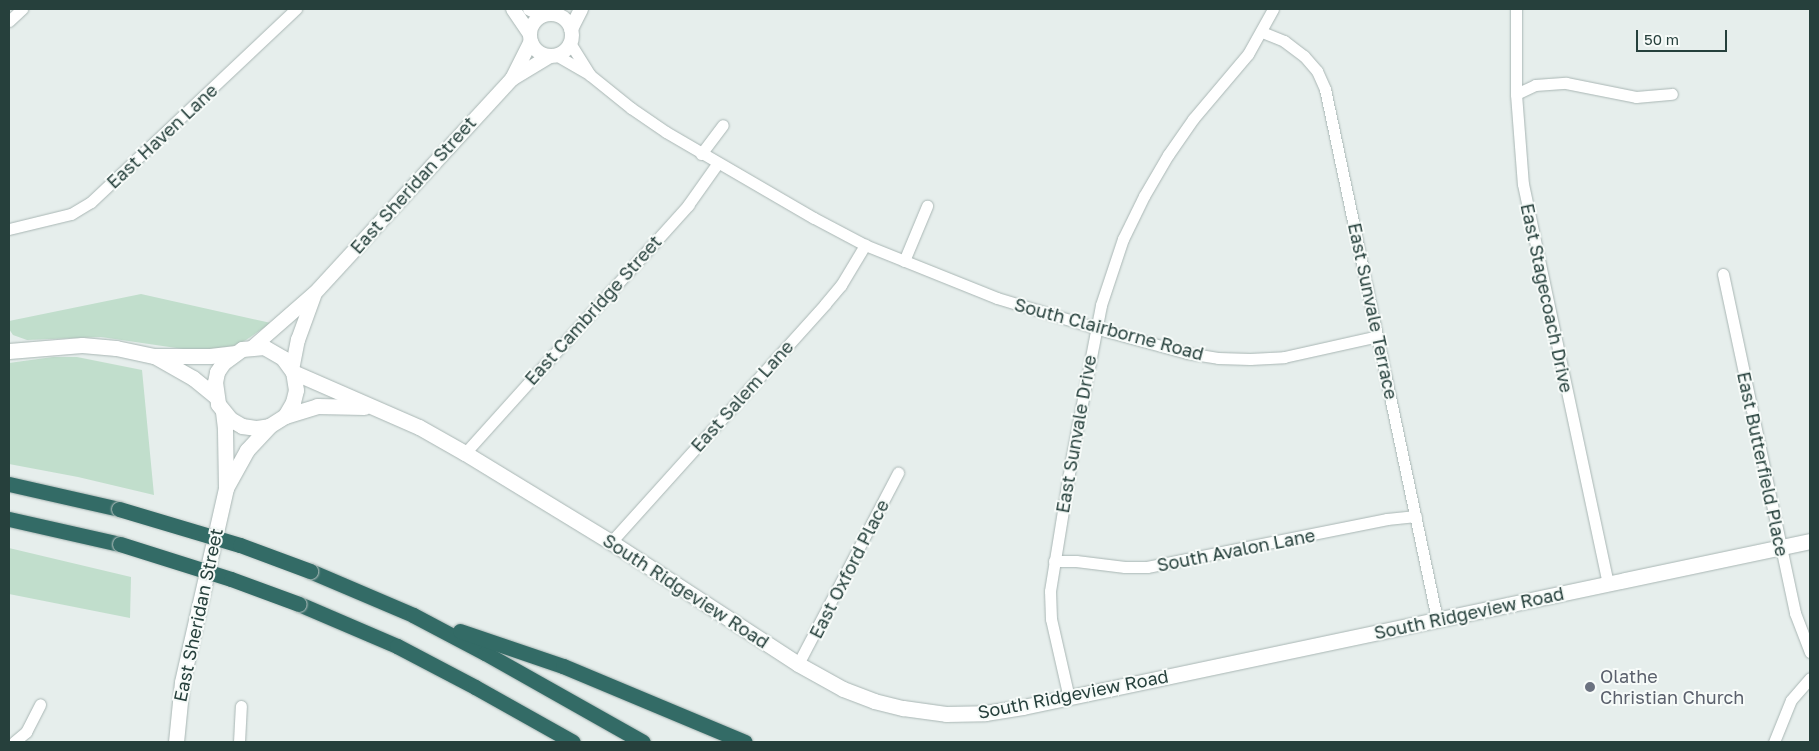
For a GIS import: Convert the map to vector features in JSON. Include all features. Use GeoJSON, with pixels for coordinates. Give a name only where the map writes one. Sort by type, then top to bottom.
{"type":"FeatureCollection","features":[{"type":"Feature","properties":{"kind":"highway"},"geometry":{"type":"LineString","coordinates":[[9,484],[119,509],[240,545],[310,571],[413,615],[563,666],[745,742]]}},
{"type":"Feature","properties":{"kind":"highway"},"geometry":{"type":"LineString","coordinates":[[9,519],[120,544],[231,579],[299,604],[397,646],[475,687],[572,742]]}},
{"type":"Feature","properties":{"kind":"highway"},"geometry":{"type":"LineString","coordinates":[[413,615],[493,657],[643,742]]}},
{"type":"Feature","properties":{"kind":"main road"},"geometry":{"type":"LineString","coordinates":[[9,351],[82,344],[116,348],[154,356],[210,356],[234,353],[253,347],[274,351],[283,358],[293,371],[296,390],[293,402],[285,416],[269,426],[256,428],[242,426],[223,412],[215,396],[193,378],[154,356]]}},
{"type":"Feature","properties":{"kind":"main road"},"geometry":{"type":"LineString","coordinates":[[215,396],[218,372],[223,363],[234,353]]}},
{"type":"Feature","properties":{"kind":"main road","name":"South Ridgeview Road"},"geometry":{"type":"LineString","coordinates":[[293,371],[418,427],[465,453],[611,542],[798,664],[843,689],[912,710],[946,714],[985,713],[1069,698],[1810,541]]}},
{"type":"Feature","properties":{"kind":"main road","name":"South Ridgeview Road"},"geometry":{"type":"LineString","coordinates":[[285,416],[317,406],[373,408]]}},
{"type":"Feature","properties":{"kind":"main road","name":"East Sheridan Street"},"geometry":{"type":"LineString","coordinates":[[176,742],[177,714],[182,682],[226,488],[226,436],[223,412]]}},
{"type":"Feature","properties":{"kind":"main road","name":"East Sheridan Street"},"geometry":{"type":"LineString","coordinates":[[226,488],[247,450],[269,426]]}},
{"type":"Feature","properties":{"kind":"street"},"geometry":{"type":"LineString","coordinates":[[9,22],[22,9]]}},
{"type":"Feature","properties":{"kind":"street","name":"East Haven Lane"},"geometry":{"type":"LineString","coordinates":[[9,229],[71,214],[91,202],[296,9]]}},
{"type":"Feature","properties":{"kind":"street"},"geometry":{"type":"LineString","coordinates":[[513,9],[542,54],[553,56],[562,53],[570,44],[571,29],[581,9]]}},
{"type":"Feature","properties":{"kind":"street"},"geometry":{"type":"LineString","coordinates":[[530,9],[554,13],[568,22],[571,29]]}},
{"type":"Feature","properties":{"kind":"street","name":"East Sunvale Drive"},"geometry":{"type":"LineString","coordinates":[[1069,698],[1051,619],[1050,591],[1095,328],[1112,270],[1144,196],[1168,155],[1193,119],[1248,54],[1262,32],[1273,9]]}},
{"type":"Feature","properties":{"kind":"street","name":"East Stagecoach Drive"},"geometry":{"type":"LineString","coordinates":[[1516,9],[1516,94],[1527,205],[1608,584]]}},
{"type":"Feature","properties":{"kind":"street"},"geometry":{"type":"LineString","coordinates":[[531,38],[532,26],[554,13]]}},
{"type":"Feature","properties":{"kind":"street","name":"East Sunvale Terrace"},"geometry":{"type":"LineString","coordinates":[[1262,32],[1284,41],[1304,56],[1317,71],[1325,89],[1437,619]]}},
{"type":"Feature","properties":{"kind":"street","name":"East Sheridan Street"},"geometry":{"type":"LineString","coordinates":[[253,347],[315,292],[512,79],[531,38]]}},
{"type":"Feature","properties":{"kind":"street","name":"South Clairborne Road"},"geometry":{"type":"LineString","coordinates":[[570,44],[590,75]]}},
{"type":"Feature","properties":{"kind":"street","name":"East Sheridan Street"},"geometry":{"type":"LineString","coordinates":[[512,79],[553,56]]}},
{"type":"Feature","properties":{"kind":"street","name":"South Clairborne Road"},"geometry":{"type":"LineString","coordinates":[[553,56],[590,75],[630,108],[717,164],[865,245],[997,298],[1095,328],[1187,353],[1218,358],[1284,357],[1378,336]]}},
{"type":"Feature","properties":{"kind":"street"},"geometry":{"type":"LineString","coordinates":[[1516,94],[1535,85],[1566,83],[1636,97],[1672,94]]}},
{"type":"Feature","properties":{"kind":"street"},"geometry":{"type":"LineString","coordinates":[[701,154],[723,125]]}},
{"type":"Feature","properties":{"kind":"street","name":"East Cambridge Street"},"geometry":{"type":"LineString","coordinates":[[465,453],[688,205],[717,164]]}},
{"type":"Feature","properties":{"kind":"street"},"geometry":{"type":"LineString","coordinates":[[904,261],[927,206]]}},
{"type":"Feature","properties":{"kind":"street","name":"East Salem Lane"},"geometry":{"type":"LineString","coordinates":[[611,542],[825,304],[841,285],[865,245]]}},
{"type":"Feature","properties":{"kind":"street","name":"East Butterfield Place"},"geometry":{"type":"LineString","coordinates":[[1723,274],[1795,613],[1810,652]]}},
{"type":"Feature","properties":{"kind":"street","name":"East Sheridan Street"},"geometry":{"type":"LineString","coordinates":[[293,371],[298,340],[315,292]]}},
{"type":"Feature","properties":{"kind":"street","name":"East Oxford Place"},"geometry":{"type":"LineString","coordinates":[[798,664],[898,473]]}},
{"type":"Feature","properties":{"kind":"street","name":"South Avalon Lane"},"geometry":{"type":"LineString","coordinates":[[1054,561],[1147,567],[1387,519],[1416,516]]}},
{"type":"Feature","properties":{"kind":"street"},"geometry":{"type":"LineString","coordinates":[[1774,742],[1791,700],[1810,678]]}},
{"type":"Feature","properties":{"kind":"street"},"geometry":{"type":"LineString","coordinates":[[14,742],[26,732],[40,704]]}},
{"type":"Feature","properties":{"kind":"street"},"geometry":{"type":"LineString","coordinates":[[240,742],[241,706]]}},
{"type":"Feature","properties":{"kind":"green space"},"geometry":{"type":"Polygon","coordinates":[[[141,294],[271,323],[246,340],[233,346],[197,351],[101,337],[27,340],[13,335],[9,329],[9,321],[141,294]]]}},
{"type":"Feature","properties":{"kind":"green space"},"geometry":{"type":"Polygon","coordinates":[[[53,357],[77,357],[142,370],[154,495],[78,477],[9,464],[9,363],[53,357]]]}},
{"type":"Feature","properties":{"kind":"green space"},"geometry":{"type":"Polygon","coordinates":[[[9,548],[131,577],[130,618],[9,594],[9,548]]]}},
{"type":"Feature","properties":{"kind":"place","name":"Olathe Christian Church"},"geometry":{"type":"Point","coordinates":[1590,687]}}]}
